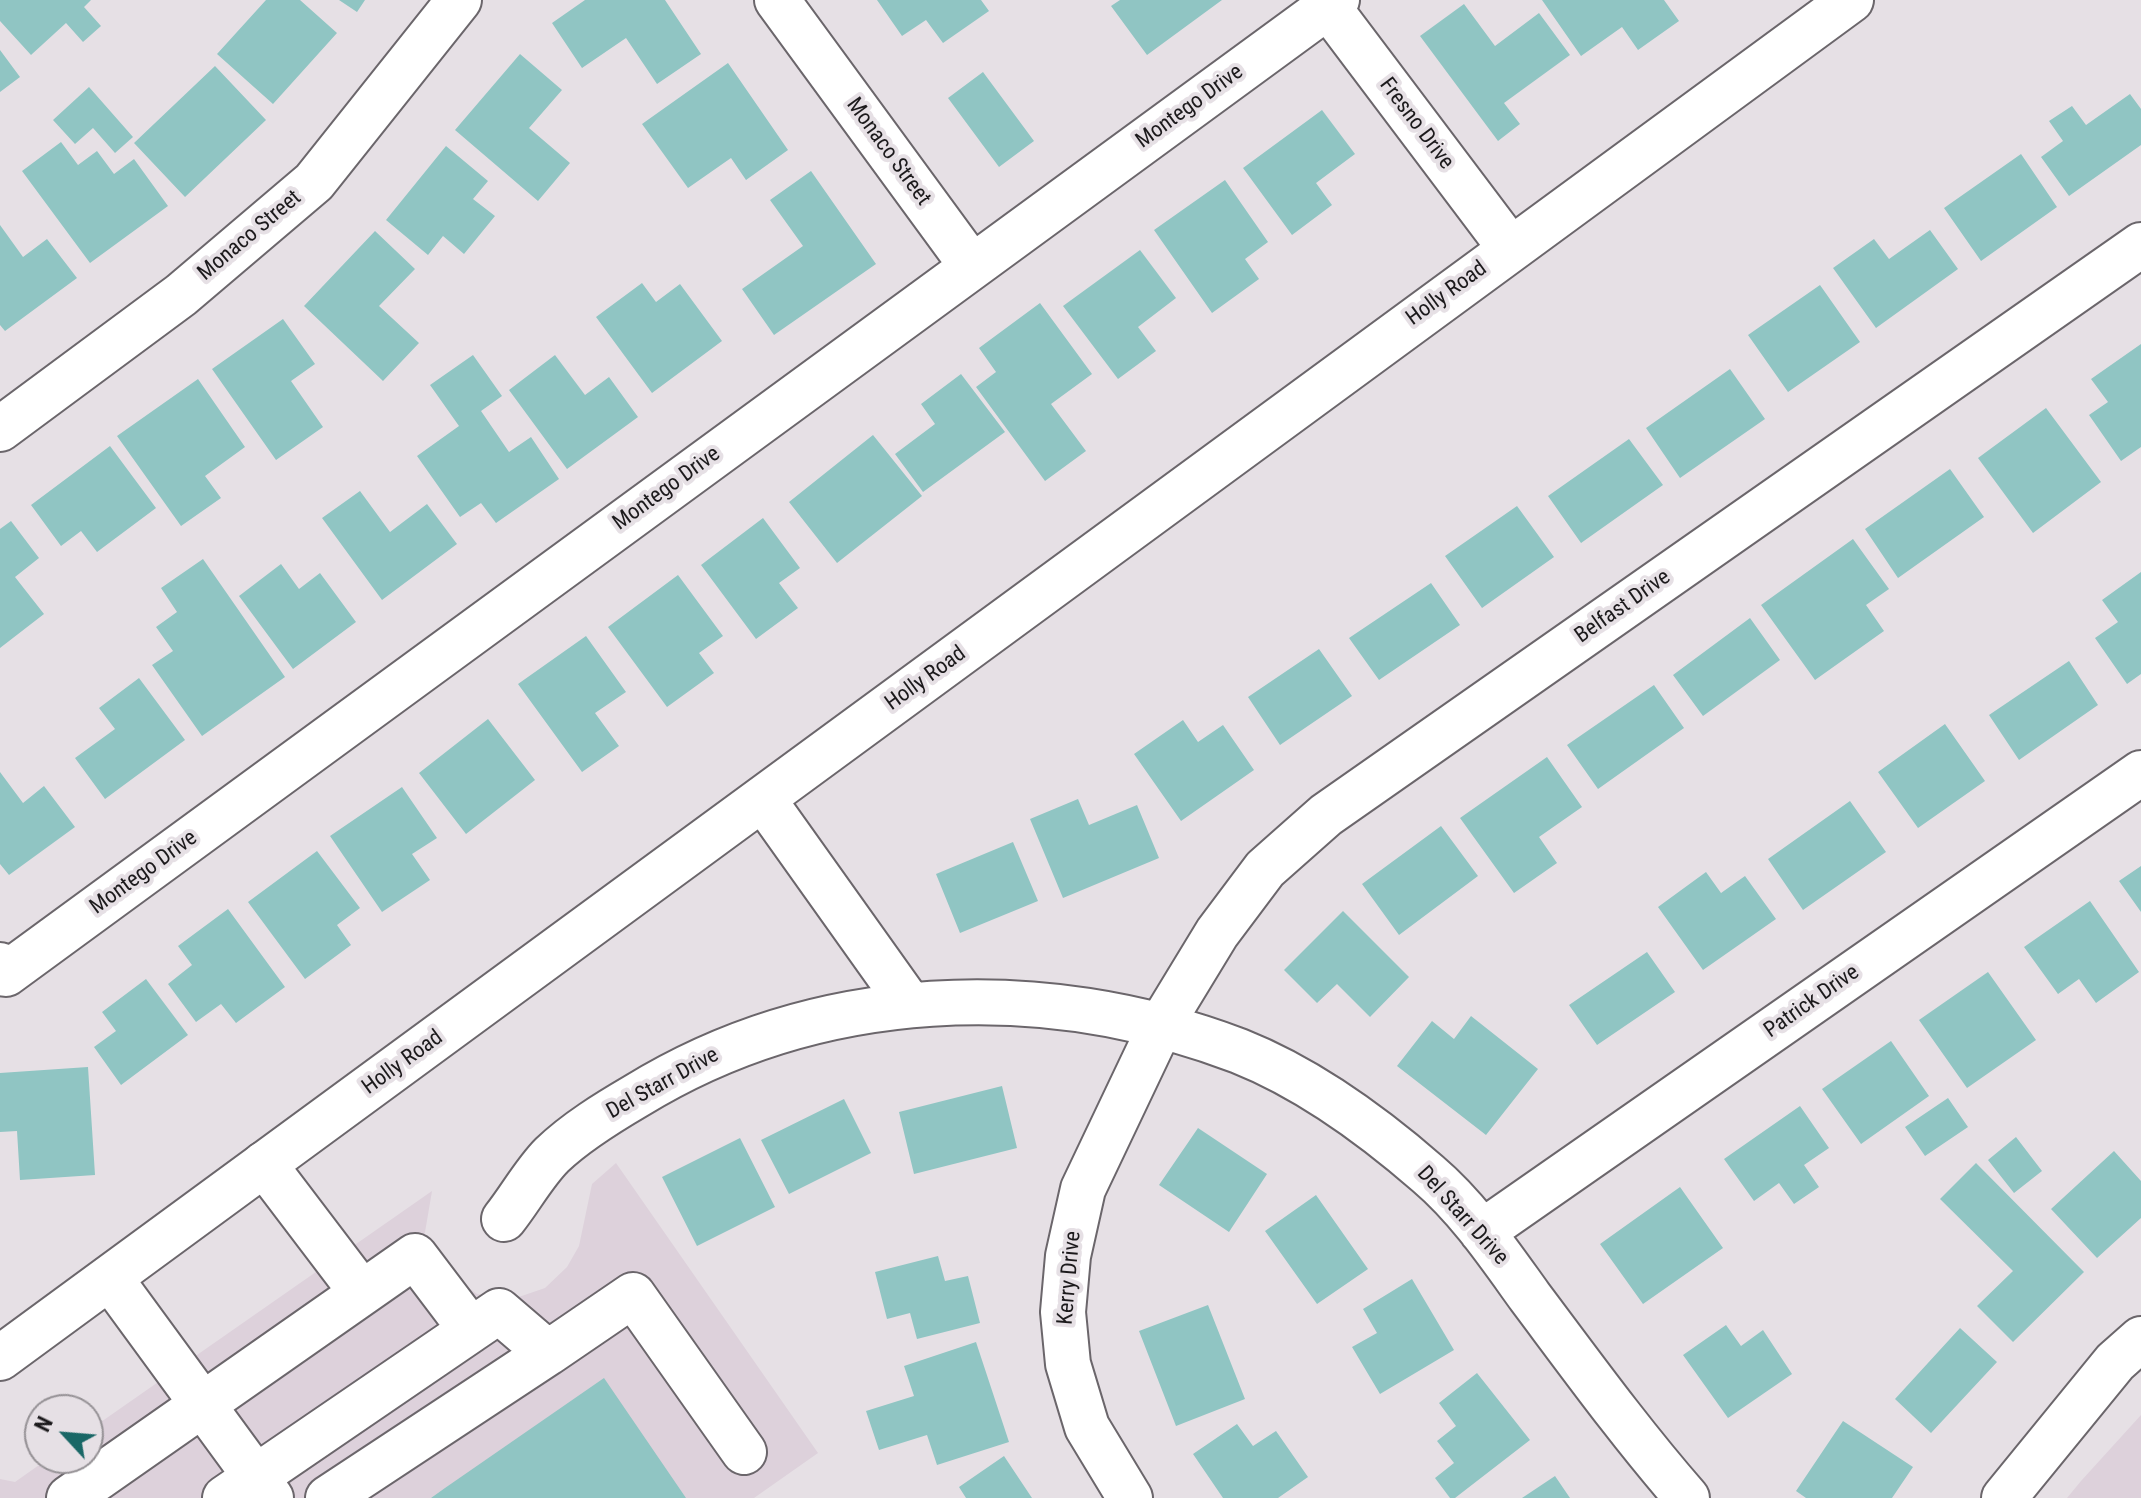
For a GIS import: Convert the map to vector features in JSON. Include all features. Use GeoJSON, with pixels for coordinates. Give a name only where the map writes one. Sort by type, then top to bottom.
{"type":"FeatureCollection","features":[{"type":"Feature","properties":{"kind":"street","name":"Monaco Street"},"geometry":{"type":"LineString","coordinates":[[0,429],[181,295],[314,182],[459,0]]}},
{"type":"Feature","properties":{"kind":"street","name":"Monaco Street"},"geometry":{"type":"LineString","coordinates":[[777,0],[971,265]]}},
{"type":"Feature","properties":{"kind":"street","name":"Holly Road"},"geometry":{"type":"LineString","coordinates":[[0,1358],[1851,0]]}},
{"type":"Feature","properties":{"kind":"street","name":"Montego Drive"},"geometry":{"type":"LineString","coordinates":[[0,965],[6,974],[1329,2]]}},
{"type":"Feature","properties":{"kind":"street","name":"Fresno Drive"},"geometry":{"type":"LineString","coordinates":[[1329,2],[1510,248]]}},
{"type":"Feature","properties":{"kind":"street","name":"Belfast Drive"},"geometry":{"type":"LineString","coordinates":[[1161,1025],[1217,933],[1265,869],[1326,815],[2141,245]]}},
{"type":"Feature","properties":{"kind":"street","name":"Patrick Drive"},"geometry":{"type":"LineString","coordinates":[[1482,1232],[2141,773]]}},
{"type":"Feature","properties":{"kind":"street"},"geometry":{"type":"LineString","coordinates":[[763,799],[909,1004]]}},
{"type":"Feature","properties":{"kind":"street","name":"Del Starr Drive"},"geometry":{"type":"LineString","coordinates":[[504,1219],[552,1156],[603,1116],[671,1074],[739,1044],[800,1024],[909,1004],[965,1001],[1090,1010],[1161,1025],[1242,1053],[1308,1087],[1375,1131],[1431,1177],[1482,1232],[1642,1447],[1687,1498]]}},
{"type":"Feature","properties":{"kind":"street","name":"Kerry Drive"},"geometry":{"type":"LineString","coordinates":[[1130,1498],[1087,1427],[1068,1364],[1063,1312],[1068,1256],[1083,1189],[1161,1025]]}},
{"type":"Feature","properties":{"kind":"street"},"geometry":{"type":"LineString","coordinates":[[264,1164],[362,1293]]}},
{"type":"Feature","properties":{"kind":"street"},"geometry":{"type":"LineString","coordinates":[[69,1498],[415,1256],[471,1330]]}},
{"type":"Feature","properties":{"kind":"street"},"geometry":{"type":"LineString","coordinates":[[110,1278],[204,1404],[250,1490],[499,1311],[548,1353]]}},
{"type":"Feature","properties":{"kind":"street"},"geometry":{"type":"LineString","coordinates":[[328,1498],[633,1295],[744,1452]]}},
{"type":"Feature","properties":{"kind":"street"},"geometry":{"type":"LineString","coordinates":[[2004,1498],[2115,1362],[2141,1339]]}},
{"type":"Feature","properties":{"kind":"shaded area"},"geometry":{"type":"Polygon","coordinates":[[[616,1163],[818,1453],[754,1498],[0,1498],[0,1479],[15,1482],[26,1474],[104,1474],[104,1420],[432,1191],[424,1238],[445,1271],[477,1294],[510,1300],[545,1288],[567,1267],[579,1246],[592,1184],[616,1163]]]}},
{"type":"Feature","properties":{"kind":"shaded area"},"geometry":{"type":"Polygon","coordinates":[[[2141,1415],[2141,1498],[2067,1498],[2081,1481],[2141,1415]]]}},
{"type":"Feature","properties":{"kind":"building"},"geometry":{"type":"Polygon","coordinates":[[[0,0],[91,0],[84,7],[101,26],[83,42],[66,23],[31,55],[0,21],[0,0]]]}},
{"type":"Feature","properties":{"kind":"building"},"geometry":{"type":"Polygon","coordinates":[[[266,0],[300,0],[337,33],[273,104],[217,54],[266,0]]]}},
{"type":"Feature","properties":{"kind":"building"},"geometry":{"type":"Polygon","coordinates":[[[339,0],[365,0],[357,12],[339,0]]]}},
{"type":"Feature","properties":{"kind":"building"},"geometry":{"type":"Polygon","coordinates":[[[585,0],[665,0],[701,54],[657,84],[626,38],[582,68],[552,23],[585,0]]]}},
{"type":"Feature","properties":{"kind":"building"},"geometry":{"type":"Polygon","coordinates":[[[877,0],[981,0],[989,11],[943,43],[926,20],[902,36],[877,0]]]}},
{"type":"Feature","properties":{"kind":"building"},"geometry":{"type":"Polygon","coordinates":[[[1120,0],[1222,0],[1147,55],[1111,6],[1120,0]]]}},
{"type":"Feature","properties":{"kind":"building"},"geometry":{"type":"Polygon","coordinates":[[[1542,0],[1664,0],[1679,21],[1638,50],[1622,27],[1581,56],[1542,0]]]}},
{"type":"Feature","properties":{"kind":"building"},"geometry":{"type":"Polygon","coordinates":[[[1464,4],[1495,46],[1539,13],[1570,55],[1504,103],[1520,124],[1498,141],[1420,36],[1464,4]]]}},
{"type":"Feature","properties":{"kind":"building"},"geometry":{"type":"Polygon","coordinates":[[[0,50],[20,77],[0,92],[0,50]]]}},
{"type":"Feature","properties":{"kind":"building"},"geometry":{"type":"Polygon","coordinates":[[[520,54],[562,90],[529,128],[570,163],[538,201],[455,130],[520,54]]]}},
{"type":"Feature","properties":{"kind":"building"},"geometry":{"type":"Polygon","coordinates":[[[728,63],[788,150],[746,180],[731,158],[688,188],[642,124],[728,63]]]}},
{"type":"Feature","properties":{"kind":"building"},"geometry":{"type":"Polygon","coordinates":[[[215,66],[266,120],[185,197],[134,143],[215,66]]]}},
{"type":"Feature","properties":{"kind":"building"},"geometry":{"type":"Polygon","coordinates":[[[983,72],[1034,141],[999,167],[948,98],[983,72]]]}},
{"type":"Feature","properties":{"kind":"building"},"geometry":{"type":"Polygon","coordinates":[[[89,87],[133,137],[115,153],[93,128],[75,144],[53,120],[89,87]]]}},
{"type":"Feature","properties":{"kind":"building"},"geometry":{"type":"Polygon","coordinates":[[[2130,94],[2141,109],[2141,145],[2069,196],[2041,157],[2063,141],[2049,121],[2072,106],[2086,125],[2130,94]]]}},
{"type":"Feature","properties":{"kind":"building"},"geometry":{"type":"Polygon","coordinates":[[[1322,110],[1355,154],[1316,183],[1332,205],[1292,235],[1243,168],[1322,110]]]}},
{"type":"Feature","properties":{"kind":"building"},"geometry":{"type":"Polygon","coordinates":[[[61,142],[78,165],[97,151],[114,174],[134,159],[168,206],[90,263],[22,171],[61,142]]]}},
{"type":"Feature","properties":{"kind":"building"},"geometry":{"type":"Polygon","coordinates":[[[446,146],[488,181],[473,199],[495,216],[464,254],[443,236],[428,255],[386,220],[446,146]]]}},
{"type":"Feature","properties":{"kind":"building"},"geometry":{"type":"Polygon","coordinates":[[[2021,154],[2057,207],[1981,261],[1944,208],[2021,154]]]}},
{"type":"Feature","properties":{"kind":"building"},"geometry":{"type":"Polygon","coordinates":[[[811,171],[876,264],[774,335],[742,289],[803,246],[770,200],[811,171]]]}},
{"type":"Feature","properties":{"kind":"building"},"geometry":{"type":"Polygon","coordinates":[[[1225,180],[1268,242],[1245,259],[1259,279],[1212,313],[1154,230],[1225,180]]]}},
{"type":"Feature","properties":{"kind":"building"},"geometry":{"type":"Polygon","coordinates":[[[0,225],[23,257],[47,239],[77,278],[5,331],[0,325],[0,225]]]}},
{"type":"Feature","properties":{"kind":"building"},"geometry":{"type":"Polygon","coordinates":[[[1930,230],[1958,269],[1876,328],[1833,268],[1874,239],[1889,259],[1930,230]]]}},
{"type":"Feature","properties":{"kind":"building"},"geometry":{"type":"Polygon","coordinates":[[[375,231],[415,269],[379,306],[419,343],[383,381],[304,306],[375,231]]]}},
{"type":"Feature","properties":{"kind":"building"},"geometry":{"type":"Polygon","coordinates":[[[1140,250],[1176,298],[1138,327],[1156,351],[1118,379],[1063,306],[1140,250]]]}},
{"type":"Feature","properties":{"kind":"building"},"geometry":{"type":"Polygon","coordinates":[[[642,283],[656,302],[680,284],[722,341],[652,393],[596,317],[642,283]]]}},
{"type":"Feature","properties":{"kind":"building"},"geometry":{"type":"Polygon","coordinates":[[[1820,285],[1860,342],[1788,392],[1748,335],[1820,285]]]}},
{"type":"Feature","properties":{"kind":"building"},"geometry":{"type":"Polygon","coordinates":[[[1040,303],[1092,374],[1051,404],[1086,451],[1045,481],[976,387],[996,372],[979,348],[1040,303]]]}},
{"type":"Feature","properties":{"kind":"building"},"geometry":{"type":"Polygon","coordinates":[[[283,319],[315,364],[291,381],[323,427],[276,460],[212,369],[283,319]]]}},
{"type":"Feature","properties":{"kind":"building"},"geometry":{"type":"Polygon","coordinates":[[[2141,344],[2141,447],[2121,461],[2089,415],[2108,402],[2091,379],[2141,344]]]}},
{"type":"Feature","properties":{"kind":"building"},"geometry":{"type":"Polygon","coordinates":[[[473,355],[502,396],[481,411],[509,452],[531,437],[559,479],[496,523],[481,503],[460,517],[417,456],[459,426],[430,385],[473,355]]]}},
{"type":"Feature","properties":{"kind":"building"},"geometry":{"type":"Polygon","coordinates":[[[555,355],[585,395],[609,377],[638,417],[567,469],[509,390],[555,355]]]}},
{"type":"Feature","properties":{"kind":"building"},"geometry":{"type":"Polygon","coordinates":[[[1730,369],[1765,419],[1680,478],[1646,428],[1730,369]]]}},
{"type":"Feature","properties":{"kind":"building"},"geometry":{"type":"Polygon","coordinates":[[[961,374],[1005,432],[923,492],[895,454],[935,424],[921,404],[961,374]]]}},
{"type":"Feature","properties":{"kind":"building"},"geometry":{"type":"Polygon","coordinates":[[[198,379],[245,447],[205,476],[221,498],[181,526],[117,436],[198,379]]]}},
{"type":"Feature","properties":{"kind":"building"},"geometry":{"type":"Polygon","coordinates":[[[2046,408],[2101,482],[2033,533],[1978,458],[2046,408]]]}},
{"type":"Feature","properties":{"kind":"building"},"geometry":{"type":"Polygon","coordinates":[[[873,435],[922,496],[837,563],[789,502],[873,435]]]}},
{"type":"Feature","properties":{"kind":"building"},"geometry":{"type":"Polygon","coordinates":[[[1629,439],[1663,485],[1581,543],[1548,496],[1629,439]]]}},
{"type":"Feature","properties":{"kind":"building"},"geometry":{"type":"Polygon","coordinates":[[[110,446],[156,508],[97,552],[81,531],[61,546],[31,505],[110,446]]]}},
{"type":"Feature","properties":{"kind":"building"},"geometry":{"type":"Polygon","coordinates":[[[1950,469],[1984,517],[1898,578],[1865,529],[1950,469]]]}},
{"type":"Feature","properties":{"kind":"building"},"geometry":{"type":"Polygon","coordinates":[[[360,491],[390,532],[427,504],[457,544],[382,600],[322,518],[360,491]]]}},
{"type":"Feature","properties":{"kind":"building"},"geometry":{"type":"Polygon","coordinates":[[[1517,506],[1554,557],[1482,608],[1445,556],[1517,506]]]}},
{"type":"Feature","properties":{"kind":"building"},"geometry":{"type":"Polygon","coordinates":[[[763,518],[800,568],[779,583],[798,608],[756,639],[701,565],[763,518]]]}},
{"type":"Feature","properties":{"kind":"building"},"geometry":{"type":"Polygon","coordinates":[[[11,521],[39,558],[15,577],[44,614],[0,648],[0,529],[11,521]]]}},
{"type":"Feature","properties":{"kind":"building"},"geometry":{"type":"Polygon","coordinates":[[[1853,539],[1889,589],[1866,605],[1884,631],[1815,680],[1761,605],[1853,539]]]}},
{"type":"Feature","properties":{"kind":"building"},"geometry":{"type":"Polygon","coordinates":[[[203,559],[285,677],[202,736],[152,665],[173,651],[156,627],[177,612],[161,588],[203,559]]]}},
{"type":"Feature","properties":{"kind":"building"},"geometry":{"type":"Polygon","coordinates":[[[281,564],[299,589],[320,573],[356,622],[293,669],[239,596],[281,564]]]}},
{"type":"Feature","properties":{"kind":"building"},"geometry":{"type":"Polygon","coordinates":[[[2141,572],[2141,674],[2127,684],[2095,638],[2118,622],[2102,600],[2141,572]]]}},
{"type":"Feature","properties":{"kind":"building"},"geometry":{"type":"Polygon","coordinates":[[[678,575],[723,636],[699,653],[714,673],[667,707],[608,627],[678,575]]]}},
{"type":"Feature","properties":{"kind":"building"},"geometry":{"type":"Polygon","coordinates":[[[1431,583],[1460,625],[1379,680],[1349,638],[1431,583]]]}},
{"type":"Feature","properties":{"kind":"building"},"geometry":{"type":"Polygon","coordinates":[[[1750,618],[1780,660],[1703,716],[1673,675],[1750,618]]]}},
{"type":"Feature","properties":{"kind":"building"},"geometry":{"type":"Polygon","coordinates":[[[586,636],[626,692],[595,713],[619,746],[582,772],[518,684],[586,636]]]}},
{"type":"Feature","properties":{"kind":"building"},"geometry":{"type":"Polygon","coordinates":[[[1319,649],[1352,696],[1280,745],[1248,697],[1319,649]]]}},
{"type":"Feature","properties":{"kind":"building"},"geometry":{"type":"Polygon","coordinates":[[[2069,661],[2098,705],[2019,760],[1989,715],[2069,661]]]}},
{"type":"Feature","properties":{"kind":"building"},"geometry":{"type":"Polygon","coordinates":[[[139,678],[185,740],[105,799],[75,758],[115,729],[99,708],[139,678]]]}},
{"type":"Feature","properties":{"kind":"building"},"geometry":{"type":"Polygon","coordinates":[[[1654,685],[1684,728],[1598,789],[1567,745],[1654,685]]]}},
{"type":"Feature","properties":{"kind":"building"},"geometry":{"type":"Polygon","coordinates":[[[488,719],[535,780],[466,834],[419,773],[488,719]]]}},
{"type":"Feature","properties":{"kind":"building"},"geometry":{"type":"Polygon","coordinates":[[[1183,720],[1198,742],[1223,725],[1254,770],[1181,821],[1134,754],[1183,720]]]}},
{"type":"Feature","properties":{"kind":"building"},"geometry":{"type":"Polygon","coordinates":[[[1945,724],[1985,781],[1918,828],[1878,772],[1945,724]]]}},
{"type":"Feature","properties":{"kind":"building"},"geometry":{"type":"Polygon","coordinates":[[[1547,757],[1582,807],[1539,837],[1557,863],[1514,893],[1460,818],[1547,757]]]}},
{"type":"Feature","properties":{"kind":"building"},"geometry":{"type":"Polygon","coordinates":[[[0,772],[23,803],[44,786],[75,827],[9,875],[0,864],[0,772]]]}},
{"type":"Feature","properties":{"kind":"building"},"geometry":{"type":"Polygon","coordinates":[[[402,787],[437,838],[412,854],[430,880],[382,912],[330,836],[402,787]]]}},
{"type":"Feature","properties":{"kind":"building"},"geometry":{"type":"Polygon","coordinates":[[[1078,799],[1089,825],[1137,805],[1159,858],[1063,898],[1030,819],[1078,799]]]}},
{"type":"Feature","properties":{"kind":"building"},"geometry":{"type":"Polygon","coordinates":[[[1850,801],[1886,852],[1803,910],[1768,859],[1850,801]]]}},
{"type":"Feature","properties":{"kind":"building"},"geometry":{"type":"Polygon","coordinates":[[[1441,826],[1478,876],[1399,935],[1362,884],[1441,826]]]}},
{"type":"Feature","properties":{"kind":"building"},"geometry":{"type":"Polygon","coordinates":[[[1013,842],[1038,901],[960,933],[936,874],[1013,842]]]}},
{"type":"Feature","properties":{"kind":"building"},"geometry":{"type":"Polygon","coordinates":[[[317,851],[360,908],[337,925],[351,945],[305,979],[248,902],[317,851]]]}},
{"type":"Feature","properties":{"kind":"building"},"geometry":{"type":"Polygon","coordinates":[[[2141,866],[2141,912],[2119,881],[2141,866]]]}},
{"type":"Feature","properties":{"kind":"building"},"geometry":{"type":"Polygon","coordinates":[[[1706,872],[1721,893],[1745,876],[1776,919],[1703,970],[1658,907],[1706,872]]]}},
{"type":"Feature","properties":{"kind":"building"},"geometry":{"type":"Polygon","coordinates":[[[2090,901],[2139,972],[2096,1003],[2079,979],[2058,994],[2024,947],[2090,901]]]}},
{"type":"Feature","properties":{"kind":"building"},"geometry":{"type":"Polygon","coordinates":[[[228,909],[285,987],[236,1023],[221,1004],[196,1022],[168,984],[192,965],[178,946],[228,909]]]}},
{"type":"Feature","properties":{"kind":"building"},"geometry":{"type":"Polygon","coordinates":[[[1343,911],[1409,977],[1370,1017],[1337,984],[1317,1003],[1284,970],[1343,911]]]}},
{"type":"Feature","properties":{"kind":"building"},"geometry":{"type":"Polygon","coordinates":[[[1647,952],[1675,992],[1597,1045],[1569,1005],[1647,952]]]}},
{"type":"Feature","properties":{"kind":"building"},"geometry":{"type":"Polygon","coordinates":[[[1988,972],[2036,1040],[1967,1088],[1919,1020],[1988,972]]]}},
{"type":"Feature","properties":{"kind":"building"},"geometry":{"type":"Polygon","coordinates":[[[146,979],[188,1035],[121,1085],[94,1047],[116,1031],[102,1012],[146,979]]]}},
{"type":"Feature","properties":{"kind":"building"},"geometry":{"type":"Polygon","coordinates":[[[1471,1016],[1538,1069],[1486,1135],[1397,1066],[1432,1021],[1454,1039],[1471,1016]]]}},
{"type":"Feature","properties":{"kind":"building"},"geometry":{"type":"Polygon","coordinates":[[[1891,1041],[1929,1096],[1861,1144],[1822,1089],[1891,1041]]]}},
{"type":"Feature","properties":{"kind":"building"},"geometry":{"type":"Polygon","coordinates":[[[88,1067],[95,1175],[20,1180],[17,1131],[0,1132],[0,1073],[88,1067]]]}},
{"type":"Feature","properties":{"kind":"building"},"geometry":{"type":"Polygon","coordinates":[[[1002,1086],[1017,1148],[914,1174],[899,1112],[1002,1086]]]}},
{"type":"Feature","properties":{"kind":"building"},"geometry":{"type":"Polygon","coordinates":[[[1948,1098],[1968,1127],[1925,1156],[1905,1127],[1948,1098]]]}},
{"type":"Feature","properties":{"kind":"building"},"geometry":{"type":"Polygon","coordinates":[[[844,1099],[871,1153],[789,1194],[761,1140],[844,1099]]]}},
{"type":"Feature","properties":{"kind":"building"},"geometry":{"type":"Polygon","coordinates":[[[1800,1106],[1829,1148],[1804,1165],[1819,1187],[1794,1204],[1779,1183],[1754,1201],[1724,1159],[1800,1106]]]}},
{"type":"Feature","properties":{"kind":"building"},"geometry":{"type":"Polygon","coordinates":[[[1198,1128],[1267,1174],[1229,1232],[1159,1185],[1198,1128]]]}},
{"type":"Feature","properties":{"kind":"building"},"geometry":{"type":"Polygon","coordinates":[[[2016,1137],[2042,1171],[2014,1193],[1988,1160],[2016,1137]]]}},
{"type":"Feature","properties":{"kind":"building"},"geometry":{"type":"Polygon","coordinates":[[[740,1138],[775,1207],[697,1246],[662,1177],[740,1138]]]}},
{"type":"Feature","properties":{"kind":"building"},"geometry":{"type":"Polygon","coordinates":[[[2114,1151],[2141,1181],[2141,1218],[2097,1258],[2051,1209],[2114,1151]]]}},
{"type":"Feature","properties":{"kind":"building"},"geometry":{"type":"Polygon","coordinates":[[[1976,1163],[2084,1272],[2013,1342],[1977,1306],[2013,1271],[1940,1199],[1976,1163]]]}},
{"type":"Feature","properties":{"kind":"building"},"geometry":{"type":"Polygon","coordinates":[[[1680,1187],[1723,1248],[1643,1304],[1600,1244],[1680,1187]]]}},
{"type":"Feature","properties":{"kind":"building"},"geometry":{"type":"Polygon","coordinates":[[[1316,1195],[1368,1269],[1317,1304],[1265,1231],[1316,1195]]]}},
{"type":"Feature","properties":{"kind":"building"},"geometry":{"type":"Polygon","coordinates":[[[938,1256],[945,1281],[968,1276],[980,1323],[917,1339],[910,1313],[887,1319],[875,1272],[938,1256]]]}},
{"type":"Feature","properties":{"kind":"building"},"geometry":{"type":"Polygon","coordinates":[[[1412,1279],[1454,1350],[1380,1394],[1352,1347],[1377,1333],[1363,1309],[1412,1279]]]}},
{"type":"Feature","properties":{"kind":"building"},"geometry":{"type":"Polygon","coordinates":[[[1208,1305],[1245,1399],[1176,1426],[1139,1331],[1208,1305]]]}},
{"type":"Feature","properties":{"kind":"building"},"geometry":{"type":"Polygon","coordinates":[[[1726,1325],[1741,1346],[1763,1330],[1792,1374],[1728,1418],[1683,1355],[1726,1325]]]}},
{"type":"Feature","properties":{"kind":"building"},"geometry":{"type":"Polygon","coordinates":[[[1960,1328],[1997,1362],[1931,1433],[1895,1399],[1960,1328]]]}},
{"type":"Feature","properties":{"kind":"building"},"geometry":{"type":"Polygon","coordinates":[[[976,1342],[1009,1442],[937,1465],[927,1435],[879,1450],[866,1411],[914,1396],[904,1366],[976,1342]]]}},
{"type":"Feature","properties":{"kind":"building"},"geometry":{"type":"Polygon","coordinates":[[[1477,1373],[1530,1440],[1455,1498],[1450,1498],[1435,1478],[1454,1463],[1437,1441],[1456,1426],[1439,1403],[1477,1373]]]}},
{"type":"Feature","properties":{"kind":"building"},"geometry":{"type":"Polygon","coordinates":[[[604,1378],[686,1498],[431,1498],[445,1488],[604,1378]]]}},
{"type":"Feature","properties":{"kind":"building"},"geometry":{"type":"Polygon","coordinates":[[[1843,1421],[1913,1467],[1892,1498],[1806,1498],[1796,1491],[1843,1421]]]}},
{"type":"Feature","properties":{"kind":"building"},"geometry":{"type":"Polygon","coordinates":[[[1237,1424],[1253,1446],[1276,1431],[1308,1477],[1278,1498],[1223,1498],[1193,1454],[1237,1424]]]}},
{"type":"Feature","properties":{"kind":"building"},"geometry":{"type":"Polygon","coordinates":[[[1004,1456],[1032,1498],[966,1498],[959,1487],[1004,1456]]]}},
{"type":"Feature","properties":{"kind":"building"},"geometry":{"type":"Polygon","coordinates":[[[1555,1476],[1570,1498],[1522,1498],[1555,1476]]]}}]}
